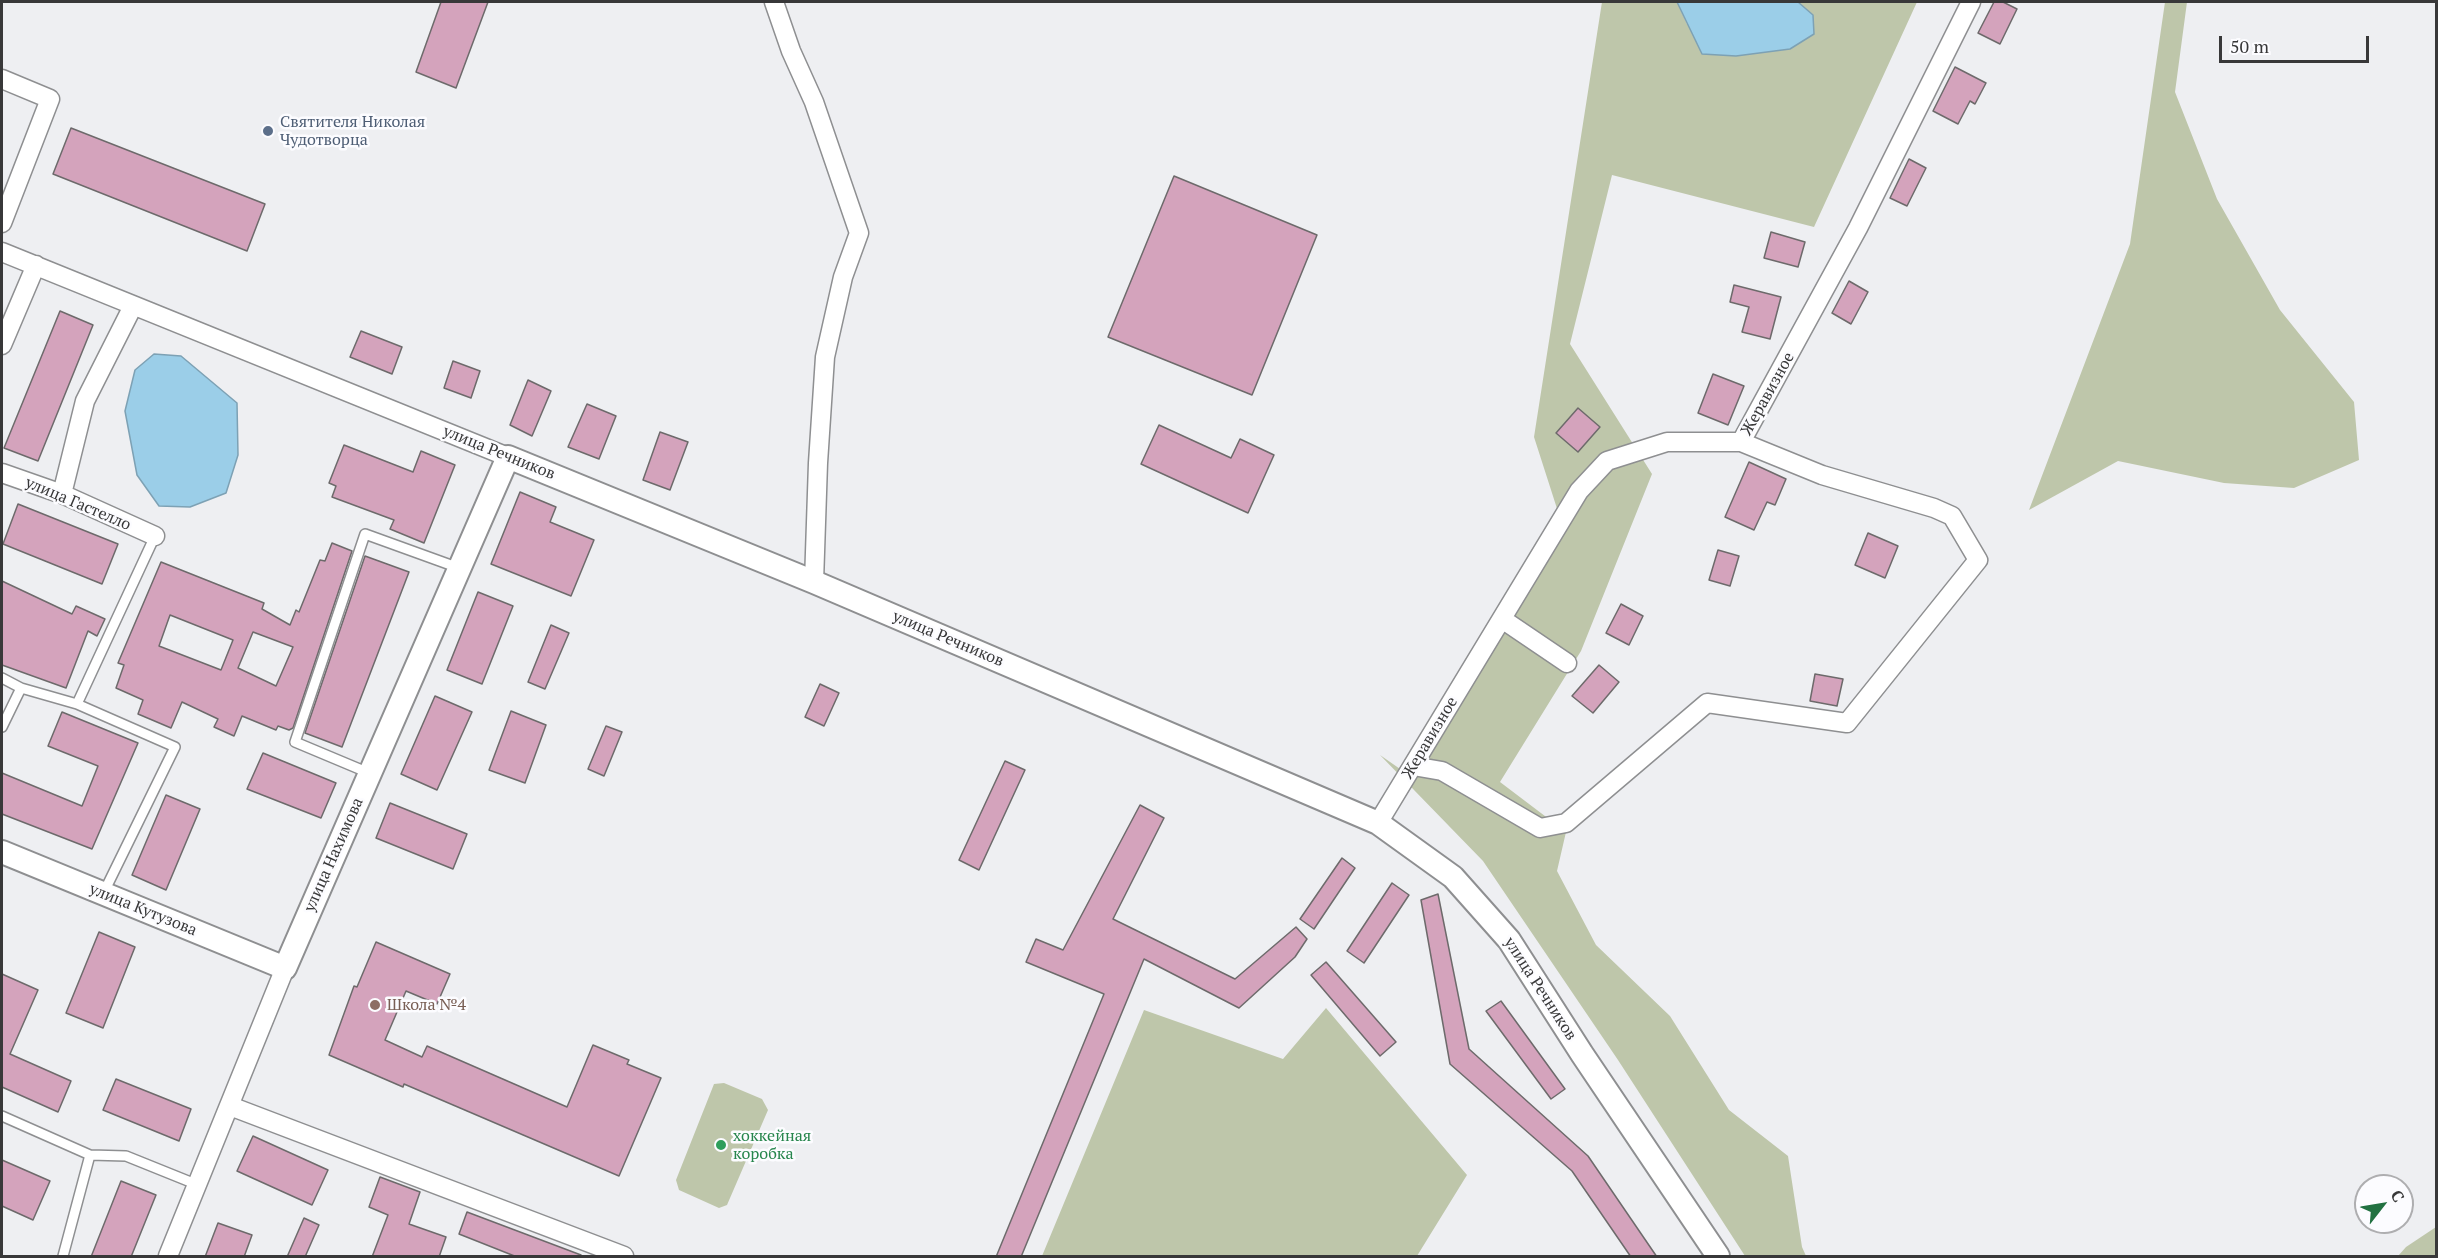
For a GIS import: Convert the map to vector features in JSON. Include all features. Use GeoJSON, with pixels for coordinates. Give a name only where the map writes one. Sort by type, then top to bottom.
{"type":"FeatureCollection","features":[{"type":"Feature","properties":{"kind":"street"},"geometry":{"type":"LineString","coordinates":[[774,2],[791,51],[814,102],[859,233],[843,277],[825,357],[814,582]]}},
{"type":"Feature","properties":{"kind":"street","name":"Жеравизное"},"geometry":{"type":"LineString","coordinates":[[1378,823],[1579,491],[1607,461],[1667,442],[1741,442],[1858,228],[1971,2]]}},
{"type":"Feature","properties":{"kind":"street"},"geometry":{"type":"LineString","coordinates":[[2,79],[50,99],[2,223]]}},
{"type":"Feature","properties":{"kind":"street","name":"улица Речников"},"geometry":{"type":"LineString","coordinates":[[2,252],[814,582],[1378,823],[1453,877],[1509,940],[1582,1054],[1718,1257]]}},
{"type":"Feature","properties":{"kind":"street"},"geometry":{"type":"LineString","coordinates":[[2,345],[36,265]]}},
{"type":"Feature","properties":{"kind":"street"},"geometry":{"type":"LineString","coordinates":[[62,494],[85,401],[133,306]]}},
{"type":"Feature","properties":{"kind":"street"},"geometry":{"type":"LineString","coordinates":[[1413,766],[1442,771],[1540,828],[1566,823],[1707,703],[1847,723],[1978,560],[1952,516],[1934,508],[1822,474],[1741,442]]}},
{"type":"Feature","properties":{"kind":"street","name":"улица Нахимова"},"geometry":{"type":"LineString","coordinates":[[168,1257],[285,968],[508,457]]}},
{"type":"Feature","properties":{"kind":"street","name":"улица Гастелло"},"geometry":{"type":"LineString","coordinates":[[2,473],[62,494],[155,536]]}},
{"type":"Feature","properties":{"kind":"street"},"geometry":{"type":"LineString","coordinates":[[1502,619],[1567,663]]}},
{"type":"Feature","properties":{"kind":"street","name":"улица Кутузова"},"geometry":{"type":"LineString","coordinates":[[2,852],[285,968]]}},
{"type":"Feature","properties":{"kind":"street"},"geometry":{"type":"LineString","coordinates":[[230,1106],[624,1257]]}},
{"type":"Feature","properties":{"kind":"lane"},"geometry":{"type":"LineString","coordinates":[[370,773],[295,742],[365,534],[459,568]]}},
{"type":"Feature","properties":{"kind":"lane"},"geometry":{"type":"LineString","coordinates":[[77,704],[155,536]]}},
{"type":"Feature","properties":{"kind":"lane"},"geometry":{"type":"LineString","coordinates":[[2,678],[21,688],[77,704],[175,747],[103,894]]}},
{"type":"Feature","properties":{"kind":"lane"},"geometry":{"type":"LineString","coordinates":[[2,727],[21,688]]}},
{"type":"Feature","properties":{"kind":"lane"},"geometry":{"type":"LineString","coordinates":[[2,1116],[90,1155],[126,1156],[198,1185]]}},
{"type":"Feature","properties":{"kind":"lane"},"geometry":{"type":"LineString","coordinates":[[63,1257],[90,1155]]}},
{"type":"Feature","properties":{"kind":"green space"},"geometry":{"type":"Polygon","coordinates":[[[1602,2],[1677,2],[1687,24],[1813,15],[1798,2],[1917,2],[1814,227],[1612,175],[1570,344],[1652,474],[1581,651],[1500,782],[1566,832],[1557,871],[1596,945],[1670,1016],[1729,1110],[1788,1156],[1802,1247],[1806,1256],[1745,1256],[1618,1060],[1483,861],[1380,755],[1403,771],[1561,521],[1534,437],[1602,2]]]}},
{"type":"Feature","properties":{"kind":"green space"},"geometry":{"type":"Polygon","coordinates":[[[2165,2],[2187,2],[2175,92],[2217,199],[2280,310],[2354,402],[2359,460],[2294,488],[2224,483],[2118,461],[2029,510],[2130,244],[2165,2]]]}},
{"type":"Feature","properties":{"kind":"green space"},"geometry":{"type":"Polygon","coordinates":[[[1326,1008],[1467,1175],[1417,1256],[1042,1256],[1144,1010],[1283,1059],[1326,1008]]]}},
{"type":"Feature","properties":{"kind":"green space","name":"хоккейная коробка"},"geometry":{"type":"Polygon","coordinates":[[[724,1083],[762,1099],[768,1110],[727,1205],[719,1208],[679,1190],[676,1180],[714,1084],[724,1083]]]}},
{"type":"Feature","properties":{"kind":"green space"},"geometry":{"type":"Polygon","coordinates":[[[2436,1227],[2436,1256],[2398,1256],[2406,1247],[2436,1227]]]}},
{"type":"Feature","properties":{"kind":"water"},"geometry":{"type":"Polygon","coordinates":[[[1677,2],[1798,2],[1813,15],[1814,34],[1790,49],[1736,56],[1702,54],[1677,2]]]}},
{"type":"Feature","properties":{"kind":"water"},"geometry":{"type":"Polygon","coordinates":[[[154,354],[181,356],[237,403],[238,455],[226,493],[190,507],[159,506],[137,475],[125,411],[135,370],[154,354]]]}},
{"type":"Feature","properties":{"kind":"building"},"geometry":{"type":"Polygon","coordinates":[[[441,2],[488,2],[456,88],[416,72],[441,2]]]}},
{"type":"Feature","properties":{"kind":"building"},"geometry":{"type":"Polygon","coordinates":[[[1994,2],[2003,2],[2017,9],[2000,44],[1978,33],[1994,2]]]}},
{"type":"Feature","properties":{"kind":"building"},"geometry":{"type":"Polygon","coordinates":[[[1955,67],[1986,83],[1975,104],[1970,101],[1958,124],[1933,111],[1955,67]]]}},
{"type":"Feature","properties":{"kind":"building"},"geometry":{"type":"Polygon","coordinates":[[[71,128],[265,204],[247,251],[53,174],[71,128]]]}},
{"type":"Feature","properties":{"kind":"building"},"geometry":{"type":"Polygon","coordinates":[[[1909,159],[1926,168],[1907,206],[1890,198],[1909,159]]]}},
{"type":"Feature","properties":{"kind":"building"},"geometry":{"type":"Polygon","coordinates":[[[1174,176],[1317,235],[1252,395],[1108,337],[1174,176]]]}},
{"type":"Feature","properties":{"kind":"building"},"geometry":{"type":"Polygon","coordinates":[[[1771,232],[1805,242],[1798,267],[1764,258],[1771,232]]]}},
{"type":"Feature","properties":{"kind":"building"},"geometry":{"type":"Polygon","coordinates":[[[1849,281],[1868,292],[1851,324],[1832,313],[1849,281]]]}},
{"type":"Feature","properties":{"kind":"building"},"geometry":{"type":"Polygon","coordinates":[[[1734,285],[1781,297],[1770,339],[1742,332],[1749,307],[1730,302],[1734,285]]]}},
{"type":"Feature","properties":{"kind":"building"},"geometry":{"type":"Polygon","coordinates":[[[60,311],[93,325],[38,461],[4,448],[60,311]]]}},
{"type":"Feature","properties":{"kind":"building"},"geometry":{"type":"Polygon","coordinates":[[[361,331],[402,347],[392,374],[350,357],[361,331]]]}},
{"type":"Feature","properties":{"kind":"building"},"geometry":{"type":"Polygon","coordinates":[[[453,361],[480,371],[471,398],[444,388],[453,361]]]}},
{"type":"Feature","properties":{"kind":"building"},"geometry":{"type":"Polygon","coordinates":[[[1713,374],[1744,386],[1728,425],[1698,413],[1713,374]]]}},
{"type":"Feature","properties":{"kind":"building"},"geometry":{"type":"Polygon","coordinates":[[[528,380],[551,391],[532,436],[510,425],[528,380]]]}},
{"type":"Feature","properties":{"kind":"building"},"geometry":{"type":"Polygon","coordinates":[[[587,404],[616,416],[599,459],[568,447],[587,404]]]}},
{"type":"Feature","properties":{"kind":"building"},"geometry":{"type":"Polygon","coordinates":[[[1578,408],[1600,427],[1578,452],[1556,433],[1578,408]]]}},
{"type":"Feature","properties":{"kind":"building"},"geometry":{"type":"Polygon","coordinates":[[[1159,425],[1231,458],[1240,439],[1274,455],[1248,513],[1141,464],[1159,425]]]}},
{"type":"Feature","properties":{"kind":"building"},"geometry":{"type":"Polygon","coordinates":[[[660,432],[688,442],[670,490],[643,480],[660,432]]]}},
{"type":"Feature","properties":{"kind":"building"},"geometry":{"type":"Polygon","coordinates":[[[344,445],[413,472],[421,451],[455,465],[424,543],[390,529],[394,520],[332,497],[336,486],[329,483],[344,445]]]}},
{"type":"Feature","properties":{"kind":"building"},"geometry":{"type":"Polygon","coordinates":[[[1749,462],[1786,479],[1775,505],[1767,502],[1754,530],[1725,517],[1749,462]]]}},
{"type":"Feature","properties":{"kind":"building"},"geometry":{"type":"Polygon","coordinates":[[[520,492],[556,507],[550,522],[594,540],[571,596],[491,564],[520,492]]]}},
{"type":"Feature","properties":{"kind":"building"},"geometry":{"type":"Polygon","coordinates":[[[18,504],[118,544],[102,584],[3,544],[18,504]]]}},
{"type":"Feature","properties":{"kind":"building"},"geometry":{"type":"Polygon","coordinates":[[[1868,533],[1898,546],[1885,578],[1855,565],[1868,533]]]}},
{"type":"Feature","properties":{"kind":"building"},"geometry":{"type":"Polygon","coordinates":[[[332,543],[352,551],[293,728],[289,730],[278,726],[276,730],[242,716],[234,736],[214,727],[218,719],[182,702],[171,728],[138,714],[143,700],[116,688],[124,665],[118,663],[161,562],[264,603],[262,609],[290,625],[296,610],[299,612],[320,560],[325,561],[332,543]],[[170,615],[159,646],[221,670],[233,640],[170,615]],[[253,632],[238,668],[276,686],[293,647],[253,632]]]}},
{"type":"Feature","properties":{"kind":"building"},"geometry":{"type":"Polygon","coordinates":[[[1718,550],[1739,556],[1730,586],[1709,580],[1718,550]]]}},
{"type":"Feature","properties":{"kind":"building"},"geometry":{"type":"Polygon","coordinates":[[[365,556],[409,572],[342,747],[305,733],[365,556]]]}},
{"type":"Feature","properties":{"kind":"building"},"geometry":{"type":"Polygon","coordinates":[[[2,581],[72,614],[76,606],[105,619],[97,636],[88,631],[66,688],[2,665],[2,581]]]}},
{"type":"Feature","properties":{"kind":"building"},"geometry":{"type":"Polygon","coordinates":[[[478,592],[513,606],[482,684],[447,670],[478,592]]]}},
{"type":"Feature","properties":{"kind":"building"},"geometry":{"type":"Polygon","coordinates":[[[1621,604],[1643,616],[1629,645],[1606,633],[1621,604]]]}},
{"type":"Feature","properties":{"kind":"building"},"geometry":{"type":"Polygon","coordinates":[[[551,625],[569,633],[545,689],[528,682],[551,625]]]}},
{"type":"Feature","properties":{"kind":"building"},"geometry":{"type":"Polygon","coordinates":[[[1599,665],[1619,682],[1593,713],[1572,696],[1599,665]]]}},
{"type":"Feature","properties":{"kind":"building"},"geometry":{"type":"Polygon","coordinates":[[[1815,674],[1843,679],[1837,706],[1810,701],[1815,674]]]}},
{"type":"Feature","properties":{"kind":"building"},"geometry":{"type":"Polygon","coordinates":[[[820,684],[839,693],[824,726],[805,717],[820,684]]]}},
{"type":"Feature","properties":{"kind":"building"},"geometry":{"type":"Polygon","coordinates":[[[435,696],[472,712],[437,790],[401,774],[435,696]]]}},
{"type":"Feature","properties":{"kind":"building"},"geometry":{"type":"Polygon","coordinates":[[[511,711],[546,725],[525,783],[489,770],[511,711]]]}},
{"type":"Feature","properties":{"kind":"building"},"geometry":{"type":"Polygon","coordinates":[[[62,712],[138,743],[92,849],[2,814],[2,773],[82,806],[98,766],[48,746],[62,712]]]}},
{"type":"Feature","properties":{"kind":"building"},"geometry":{"type":"Polygon","coordinates":[[[606,726],[622,732],[604,776],[588,769],[606,726]]]}},
{"type":"Feature","properties":{"kind":"building"},"geometry":{"type":"Polygon","coordinates":[[[263,753],[336,783],[321,818],[247,789],[263,753]]]}},
{"type":"Feature","properties":{"kind":"building"},"geometry":{"type":"Polygon","coordinates":[[[1005,761],[1025,770],[979,870],[959,860],[1005,761]]]}},
{"type":"Feature","properties":{"kind":"building"},"geometry":{"type":"Polygon","coordinates":[[[166,795],[200,809],[166,890],[132,875],[166,795]]]}},
{"type":"Feature","properties":{"kind":"building"},"geometry":{"type":"Polygon","coordinates":[[[390,803],[467,834],[453,869],[376,838],[390,803]]]}},
{"type":"Feature","properties":{"kind":"building"},"geometry":{"type":"Polygon","coordinates":[[[1140,805],[1164,818],[1113,919],[1235,979],[1296,927],[1307,939],[1295,957],[1239,1008],[1144,959],[1021,1257],[996,1257],[1104,994],[1026,962],[1036,939],[1063,950],[1140,805]]]}},
{"type":"Feature","properties":{"kind":"building"},"geometry":{"type":"Polygon","coordinates":[[[1342,858],[1355,868],[1314,929],[1300,919],[1342,858]]]}},
{"type":"Feature","properties":{"kind":"building"},"geometry":{"type":"Polygon","coordinates":[[[1392,883],[1409,895],[1364,963],[1347,951],[1392,883]]]}},
{"type":"Feature","properties":{"kind":"building"},"geometry":{"type":"Polygon","coordinates":[[[1438,894],[1469,1049],[1588,1156],[1657,1257],[1631,1257],[1572,1171],[1450,1064],[1421,900],[1438,894]]]}},
{"type":"Feature","properties":{"kind":"building"},"geometry":{"type":"Polygon","coordinates":[[[99,932],[135,947],[103,1028],[66,1013],[99,932]]]}},
{"type":"Feature","properties":{"kind":"building"},"geometry":{"type":"Polygon","coordinates":[[[376,942],[450,974],[437,1004],[406,991],[385,1040],[422,1057],[427,1046],[567,1107],[593,1045],[629,1060],[627,1064],[661,1078],[619,1176],[404,1084],[403,1087],[329,1055],[354,986],[357,987],[376,942]]]}},
{"type":"Feature","properties":{"kind":"building"},"geometry":{"type":"Polygon","coordinates":[[[1326,962],[1396,1042],[1380,1056],[1311,975],[1326,962]]]}},
{"type":"Feature","properties":{"kind":"building"},"geometry":{"type":"Polygon","coordinates":[[[2,974],[38,990],[10,1054],[71,1081],[58,1112],[2,1087],[2,974]]]}},
{"type":"Feature","properties":{"kind":"building"},"geometry":{"type":"Polygon","coordinates":[[[1501,1001],[1565,1089],[1551,1099],[1486,1011],[1501,1001]]]}},
{"type":"Feature","properties":{"kind":"building"},"geometry":{"type":"Polygon","coordinates":[[[116,1079],[191,1109],[179,1141],[103,1110],[116,1079]]]}},
{"type":"Feature","properties":{"kind":"building"},"geometry":{"type":"Polygon","coordinates":[[[253,1136],[328,1170],[312,1205],[237,1171],[253,1136]]]}},
{"type":"Feature","properties":{"kind":"building"},"geometry":{"type":"Polygon","coordinates":[[[2,1160],[50,1181],[33,1220],[2,1206],[2,1160]]]}},
{"type":"Feature","properties":{"kind":"building"},"geometry":{"type":"Polygon","coordinates":[[[380,1177],[420,1192],[409,1224],[446,1237],[439,1257],[372,1257],[388,1215],[369,1207],[380,1177]]]}},
{"type":"Feature","properties":{"kind":"building"},"geometry":{"type":"Polygon","coordinates":[[[121,1181],[156,1195],[131,1257],[91,1257],[121,1181]]]}},
{"type":"Feature","properties":{"kind":"building"},"geometry":{"type":"Polygon","coordinates":[[[467,1212],[581,1255],[581,1257],[517,1257],[459,1234],[467,1212]]]}},
{"type":"Feature","properties":{"kind":"building"},"geometry":{"type":"Polygon","coordinates":[[[304,1218],[319,1225],[305,1257],[287,1257],[304,1218]]]}},
{"type":"Feature","properties":{"kind":"building"},"geometry":{"type":"Polygon","coordinates":[[[218,1223],[252,1235],[244,1257],[205,1257],[218,1223]]]}},
{"type":"Feature","properties":{"kind":"place","name":"Святителя Николая Чудотворца"},"geometry":{"type":"Point","coordinates":[268,131]}},
{"type":"Feature","properties":{"kind":"place","name":"Школа №4"},"geometry":{"type":"Point","coordinates":[375,1005]}},
{"type":"Feature","properties":{"kind":"place","name":"хоккейная коробка"},"geometry":{"type":"Point","coordinates":[721,1145]}}]}
